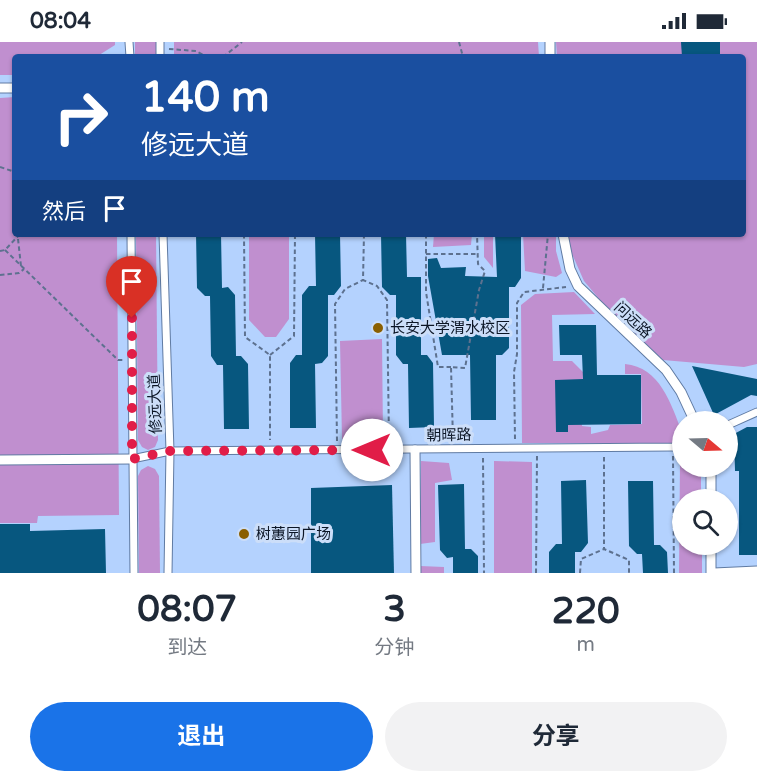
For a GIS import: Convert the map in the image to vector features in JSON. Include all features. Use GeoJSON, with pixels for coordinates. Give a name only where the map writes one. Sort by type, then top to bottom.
{"type":"FeatureCollection","features":[{"type":"Feature","properties":{"kind":"street","name":"修远大道"},"geometry":{"type":"LineString","coordinates":[[131,237],[134,573]]}},
{"type":"Feature","properties":{"kind":"street","name":"修远大道"},"geometry":{"type":"LineString","coordinates":[[163,237],[170,451],[168,573]]}},
{"type":"Feature","properties":{"kind":"street","name":"问远路"},"geometry":{"type":"LineString","coordinates":[[564,237],[570,268],[578,286],[666,370],[681,392],[690,411]]}},
{"type":"Feature","properties":{"kind":"street"},"geometry":{"type":"LineString","coordinates":[[738,421],[757,412]]}},
{"type":"Feature","properties":{"kind":"street","name":"朝晖路"},"geometry":{"type":"LineString","coordinates":[[0,460],[132,459],[170,451],[672,447]]}},
{"type":"Feature","properties":{"kind":"street"},"geometry":{"type":"LineString","coordinates":[[415,450],[416,573]]}},
{"type":"Feature","properties":{"kind":"street"},"geometry":{"type":"LineString","coordinates":[[712,555],[713,573],[757,571]]}},
{"type":"Feature","properties":{"kind":"path"},"geometry":{"type":"LineString","coordinates":[[226,54],[242,42]]}},
{"type":"Feature","properties":{"kind":"path"},"geometry":{"type":"LineString","coordinates":[[160,49],[186,49],[201,54]]}},
{"type":"Feature","properties":{"kind":"path"},"geometry":{"type":"LineString","coordinates":[[244,237],[245,337],[270,355]]}},
{"type":"Feature","properties":{"kind":"path"},"geometry":{"type":"LineString","coordinates":[[270,355],[294,336],[295,237]]}},
{"type":"Feature","properties":{"kind":"path"},"geometry":{"type":"LineString","coordinates":[[363,280],[364,237]]}},
{"type":"Feature","properties":{"kind":"path"},"geometry":{"type":"LineString","coordinates":[[426,237],[426,292],[438,367],[465,368],[479,290],[485,271],[478,264],[477,237]]}},
{"type":"Feature","properties":{"kind":"path"},"geometry":{"type":"LineString","coordinates":[[543,288],[549,237]]}},
{"type":"Feature","properties":{"kind":"path"},"geometry":{"type":"LineString","coordinates":[[0,251],[5,250],[18,239]]}},
{"type":"Feature","properties":{"kind":"path"},"geometry":{"type":"LineString","coordinates":[[0,275],[19,273],[23,267],[18,239]]}},
{"type":"Feature","properties":{"kind":"path"},"geometry":{"type":"LineString","coordinates":[[5,250],[118,360],[132,360]]}},
{"type":"Feature","properties":{"kind":"path"},"geometry":{"type":"LineString","coordinates":[[425,254],[478,254]]}},
{"type":"Feature","properties":{"kind":"path"},"geometry":{"type":"LineString","coordinates":[[337,450],[334,304],[345,289],[363,280],[377,286],[387,300],[390,450]]}},
{"type":"Feature","properties":{"kind":"path"},"geometry":{"type":"LineString","coordinates":[[515,449],[514,372],[517,354],[517,303],[524,292],[543,288],[578,286]]}},
{"type":"Feature","properties":{"kind":"path"},"geometry":{"type":"LineString","coordinates":[[270,355],[270,450]]}},
{"type":"Feature","properties":{"kind":"path"},"geometry":{"type":"LineString","coordinates":[[451,367],[453,450]]}},
{"type":"Feature","properties":{"kind":"path"},"geometry":{"type":"LineString","coordinates":[[604,448],[604,549]]}},
{"type":"Feature","properties":{"kind":"path"},"geometry":{"type":"LineString","coordinates":[[483,449],[484,573]]}},
{"type":"Feature","properties":{"kind":"path"},"geometry":{"type":"LineString","coordinates":[[536,573],[537,449]]}},
{"type":"Feature","properties":{"kind":"path"},"geometry":{"type":"LineString","coordinates":[[673,477],[674,573]]}},
{"type":"Feature","properties":{"kind":"path"},"geometry":{"type":"LineString","coordinates":[[580,573],[580,559],[604,549],[628,560],[629,573]]}},
{"type":"Feature","properties":{"kind":"shaded area"},"geometry":{"type":"Polygon","coordinates":[[[0,42],[115,42],[115,45],[101,54],[12,54],[12,75],[0,75],[0,42]]]}},
{"type":"Feature","properties":{"kind":"shaded area"},"geometry":{"type":"Polygon","coordinates":[[[135,42],[156,42],[156,54],[135,54],[135,42]]]}},
{"type":"Feature","properties":{"kind":"shaded area"},"geometry":{"type":"Polygon","coordinates":[[[174,42],[538,42],[539,54],[174,54],[174,42]]]}},
{"type":"Feature","properties":{"kind":"shaded area"},"geometry":{"type":"Polygon","coordinates":[[[556,42],[757,42],[757,364],[744,367],[663,360],[611,313],[584,281],[569,247],[568,237],[746,237],[746,54],[557,54],[556,42]]]}},
{"type":"Feature","properties":{"kind":"shaded area"},"geometry":{"type":"Polygon","coordinates":[[[12,97],[12,237],[117,237],[119,515],[38,516],[37,523],[0,523],[0,98],[12,97]]]}},
{"type":"Feature","properties":{"kind":"shaded area"},"geometry":{"type":"Polygon","coordinates":[[[136,237],[156,237],[158,440],[155,447],[148,450],[142,447],[138,440],[136,237]]]}},
{"type":"Feature","properties":{"kind":"shaded area"},"geometry":{"type":"Polygon","coordinates":[[[249,237],[289,237],[289,319],[276,337],[265,337],[249,320],[249,237]]]}},
{"type":"Feature","properties":{"kind":"shaded area"},"geometry":{"type":"Polygon","coordinates":[[[434,237],[472,237],[471,245],[433,247],[434,237]]]}},
{"type":"Feature","properties":{"kind":"shaded area"},"geometry":{"type":"Polygon","coordinates":[[[484,237],[493,237],[493,268],[484,257],[484,237]]]}},
{"type":"Feature","properties":{"kind":"shaded area"},"geometry":{"type":"Polygon","coordinates":[[[523,237],[556,237],[556,251],[562,273],[556,277],[525,271],[523,237]]]}},
{"type":"Feature","properties":{"kind":"shaded area"},"geometry":{"type":"Polygon","coordinates":[[[574,292],[595,314],[552,315],[553,361],[572,361],[583,372],[582,426],[591,427],[591,434],[608,430],[610,425],[642,424],[641,374],[625,374],[625,364],[637,367],[656,379],[668,399],[673,411],[672,443],[522,443],[521,305],[535,294],[574,292]]]}},
{"type":"Feature","properties":{"kind":"shaded area"},"geometry":{"type":"Polygon","coordinates":[[[382,339],[383,437],[342,439],[340,341],[382,339]]]}},
{"type":"Feature","properties":{"kind":"shaded area"},"geometry":{"type":"Polygon","coordinates":[[[421,461],[449,463],[452,480],[435,483],[435,542],[420,544],[421,461]]]}},
{"type":"Feature","properties":{"kind":"shaded area"},"geometry":{"type":"Polygon","coordinates":[[[494,461],[532,462],[532,573],[494,573],[494,461]]]}},
{"type":"Feature","properties":{"kind":"shaded area"},"geometry":{"type":"Polygon","coordinates":[[[148,466],[155,469],[159,476],[160,573],[139,573],[138,476],[141,470],[148,466]]]}},
{"type":"Feature","properties":{"kind":"shaded area"},"geometry":{"type":"Polygon","coordinates":[[[680,477],[701,477],[701,489],[680,489],[680,477]]]}},
{"type":"Feature","properties":{"kind":"shaded area"},"geometry":{"type":"Polygon","coordinates":[[[679,555],[702,555],[702,573],[679,573],[679,555]]]}},
{"type":"Feature","properties":{"kind":"shaded area"},"geometry":{"type":"Polygon","coordinates":[[[420,566],[444,567],[444,573],[420,573],[420,566]]]}},
{"type":"Feature","properties":{"kind":"building"},"geometry":{"type":"Polygon","coordinates":[[[681,42],[720,42],[720,54],[682,54],[681,42]]]}},
{"type":"Feature","properties":{"kind":"building"},"geometry":{"type":"Polygon","coordinates":[[[196,237],[221,237],[222,288],[228,287],[235,295],[236,356],[241,356],[248,364],[249,429],[224,429],[223,365],[217,365],[211,356],[210,296],[205,296],[197,288],[196,237]]]}},
{"type":"Feature","properties":{"kind":"building"},"geometry":{"type":"Polygon","coordinates":[[[315,237],[340,237],[341,286],[334,295],[328,295],[328,356],[322,363],[315,364],[316,428],[290,428],[290,363],[296,355],[302,355],[302,295],[309,286],[316,286],[315,237]]]}},
{"type":"Feature","properties":{"kind":"building"},"geometry":{"type":"Polygon","coordinates":[[[381,237],[406,237],[407,277],[421,277],[421,355],[427,355],[433,363],[434,427],[409,428],[408,364],[403,364],[396,355],[396,295],[390,295],[382,287],[381,237]]]}},
{"type":"Feature","properties":{"kind":"building"},"geometry":{"type":"Polygon","coordinates":[[[495,237],[521,237],[521,278],[515,287],[509,287],[509,348],[502,355],[496,355],[496,420],[471,420],[470,355],[442,355],[428,276],[428,259],[437,258],[441,268],[466,267],[465,276],[497,277],[495,237]]]}},
{"type":"Feature","properties":{"kind":"building"},"geometry":{"type":"Polygon","coordinates":[[[559,325],[596,325],[597,375],[641,375],[641,424],[568,425],[568,432],[556,432],[555,380],[583,379],[582,355],[560,355],[559,325]]]}},
{"type":"Feature","properties":{"kind":"building"},"geometry":{"type":"Polygon","coordinates":[[[692,366],[757,379],[757,396],[751,395],[721,411],[712,411],[692,366]]]}},
{"type":"Feature","properties":{"kind":"building"},"geometry":{"type":"Polygon","coordinates":[[[747,427],[757,427],[757,555],[739,555],[738,432],[747,427]]]}},
{"type":"Feature","properties":{"kind":"building"},"geometry":{"type":"Polygon","coordinates":[[[586,480],[588,543],[581,552],[575,552],[575,573],[549,573],[549,552],[556,544],[562,544],[561,481],[586,480]]]}},
{"type":"Feature","properties":{"kind":"building"},"geometry":{"type":"Polygon","coordinates":[[[628,481],[653,481],[654,545],[660,545],[667,552],[668,573],[643,573],[642,554],[637,554],[629,546],[628,481]]]}},
{"type":"Feature","properties":{"kind":"building"},"geometry":{"type":"Polygon","coordinates":[[[464,484],[465,549],[471,549],[478,556],[478,573],[453,573],[453,557],[447,558],[440,550],[438,485],[464,484]]]}},
{"type":"Feature","properties":{"kind":"building"},"geometry":{"type":"Polygon","coordinates":[[[392,485],[394,573],[311,573],[311,488],[392,485]]]}},
{"type":"Feature","properties":{"kind":"building"},"geometry":{"type":"Polygon","coordinates":[[[0,524],[30,524],[30,531],[105,529],[106,573],[0,573],[0,524]]]}},
{"type":"Feature","properties":{"kind":"place","name":"长安大学渭水校区"},"geometry":{"type":"Point","coordinates":[378,328]}},
{"type":"Feature","properties":{"kind":"place","name":"树蕙园广场"},"geometry":{"type":"Point","coordinates":[244,534]}},
{"type":"Feature","properties":{"kind":"route"},"geometry":{"type":"LineString","coordinates":[[132,318],[132,459],[170,451],[372,450]]}}]}
